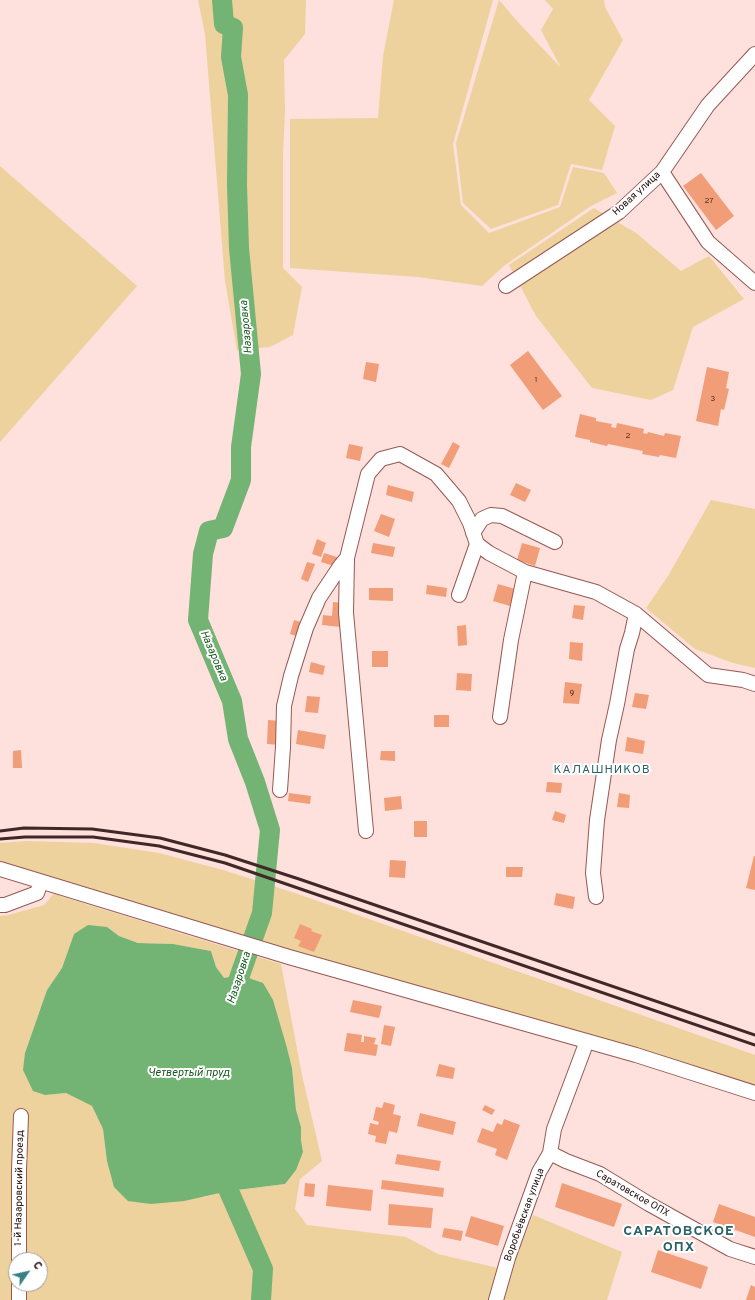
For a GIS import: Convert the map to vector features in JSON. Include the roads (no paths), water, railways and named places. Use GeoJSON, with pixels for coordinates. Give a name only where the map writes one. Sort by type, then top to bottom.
{"type":"FeatureCollection","features":[{"type":"Feature","properties":{"kind":"street","name":"Новая улица"},"geometry":{"type":"LineString","coordinates":[[506,286],[619,212],[662,172],[708,105],[755,54]]}},
{"type":"Feature","properties":{"kind":"street"},"geometry":{"type":"LineString","coordinates":[[662,172],[708,242],[755,283]]}},
{"type":"Feature","properties":{"kind":"street"},"geometry":{"type":"LineString","coordinates":[[366,831],[346,612],[347,558],[368,474],[381,459],[400,454],[436,474],[459,501],[476,539],[489,554],[525,572],[596,592],[636,614],[708,675],[744,680],[755,684]]}},
{"type":"Feature","properties":{"kind":"street"},"geometry":{"type":"LineString","coordinates":[[458,595],[482,519],[491,515],[502,516],[556,542]]}},
{"type":"Feature","properties":{"kind":"street"},"geometry":{"type":"LineString","coordinates":[[280,790],[284,706],[291,676],[306,628],[319,598],[347,558]]}},
{"type":"Feature","properties":{"kind":"street"},"geometry":{"type":"LineString","coordinates":[[500,717],[511,640],[525,572]]}},
{"type":"Feature","properties":{"kind":"street"},"geometry":{"type":"LineString","coordinates":[[596,897],[593,873],[597,820],[609,740],[627,650],[636,614]]}},
{"type":"Feature","properties":{"kind":"street"},"geometry":{"type":"LineString","coordinates":[[0,869],[303,961],[587,1041],[755,1093]]}},
{"type":"Feature","properties":{"kind":"street"},"geometry":{"type":"LineString","coordinates":[[0,905],[5,905],[37,893],[41,882]]}},
{"type":"Feature","properties":{"kind":"street","name":"Воробьёвская улица"},"geometry":{"type":"LineString","coordinates":[[496,1300],[508,1258],[539,1172],[550,1153],[554,1129],[587,1041]]}},
{"type":"Feature","properties":{"kind":"street","name":"1-й Назаровский проезд"},"geometry":{"type":"LineString","coordinates":[[19,1252],[19,1170],[21,1116]]}},
{"type":"Feature","properties":{"kind":"street","name":"Саратовское ОПХ"},"geometry":{"type":"LineString","coordinates":[[550,1153],[600,1174],[649,1204],[730,1249],[755,1257]]}},
{"type":"Feature","properties":{"kind":"water","name":"Четвертый пруд"},"geometry":{"type":"Polygon","coordinates":[[[88,925],[107,927],[119,936],[138,943],[173,944],[211,951],[216,967],[224,978],[240,975],[263,983],[273,1000],[287,1048],[292,1068],[296,1110],[301,1127],[303,1152],[296,1170],[285,1184],[229,1191],[184,1201],[151,1204],[128,1201],[114,1187],[107,1161],[103,1129],[92,1106],[66,1093],[45,1095],[33,1091],[23,1070],[25,1053],[47,990],[62,968],[74,934],[88,925]]]}},
{"type":"Feature","properties":{"kind":"waterway","name":"Назаровка"},"geometry":{"type":"LineString","coordinates":[[222,0],[224,24],[233,28],[231,57],[238,95],[237,185],[239,248],[251,374],[241,447],[241,480],[223,528],[209,531],[203,554],[198,620],[232,701],[238,739],[255,782],[270,830],[262,913],[232,1001]]}},
{"type":"Feature","properties":{"kind":"waterway","name":"Назаровка"},"geometry":{"type":"LineString","coordinates":[[218,1166],[263,1269],[261,1300]]}},
{"type":"Feature","properties":{"kind":"railway"},"geometry":{"type":"LineString","coordinates":[[0,831],[24,828],[92,829],[160,838],[225,855],[755,1035]]}},
{"type":"Feature","properties":{"kind":"railway"},"geometry":{"type":"LineString","coordinates":[[0,839],[25,837],[93,837],[159,846],[225,863],[755,1045]]}},
{"type":"Feature","properties":{"kind":"district","name":"КАЛАШНИКОВ"},"geometry":{"type":"Point","coordinates":[602,771]}},
{"type":"Feature","properties":{"kind":"district","name":"САРАТОВСКОЕ ОПХ"},"geometry":{"type":"Point","coordinates":[679,1240]}}]}
